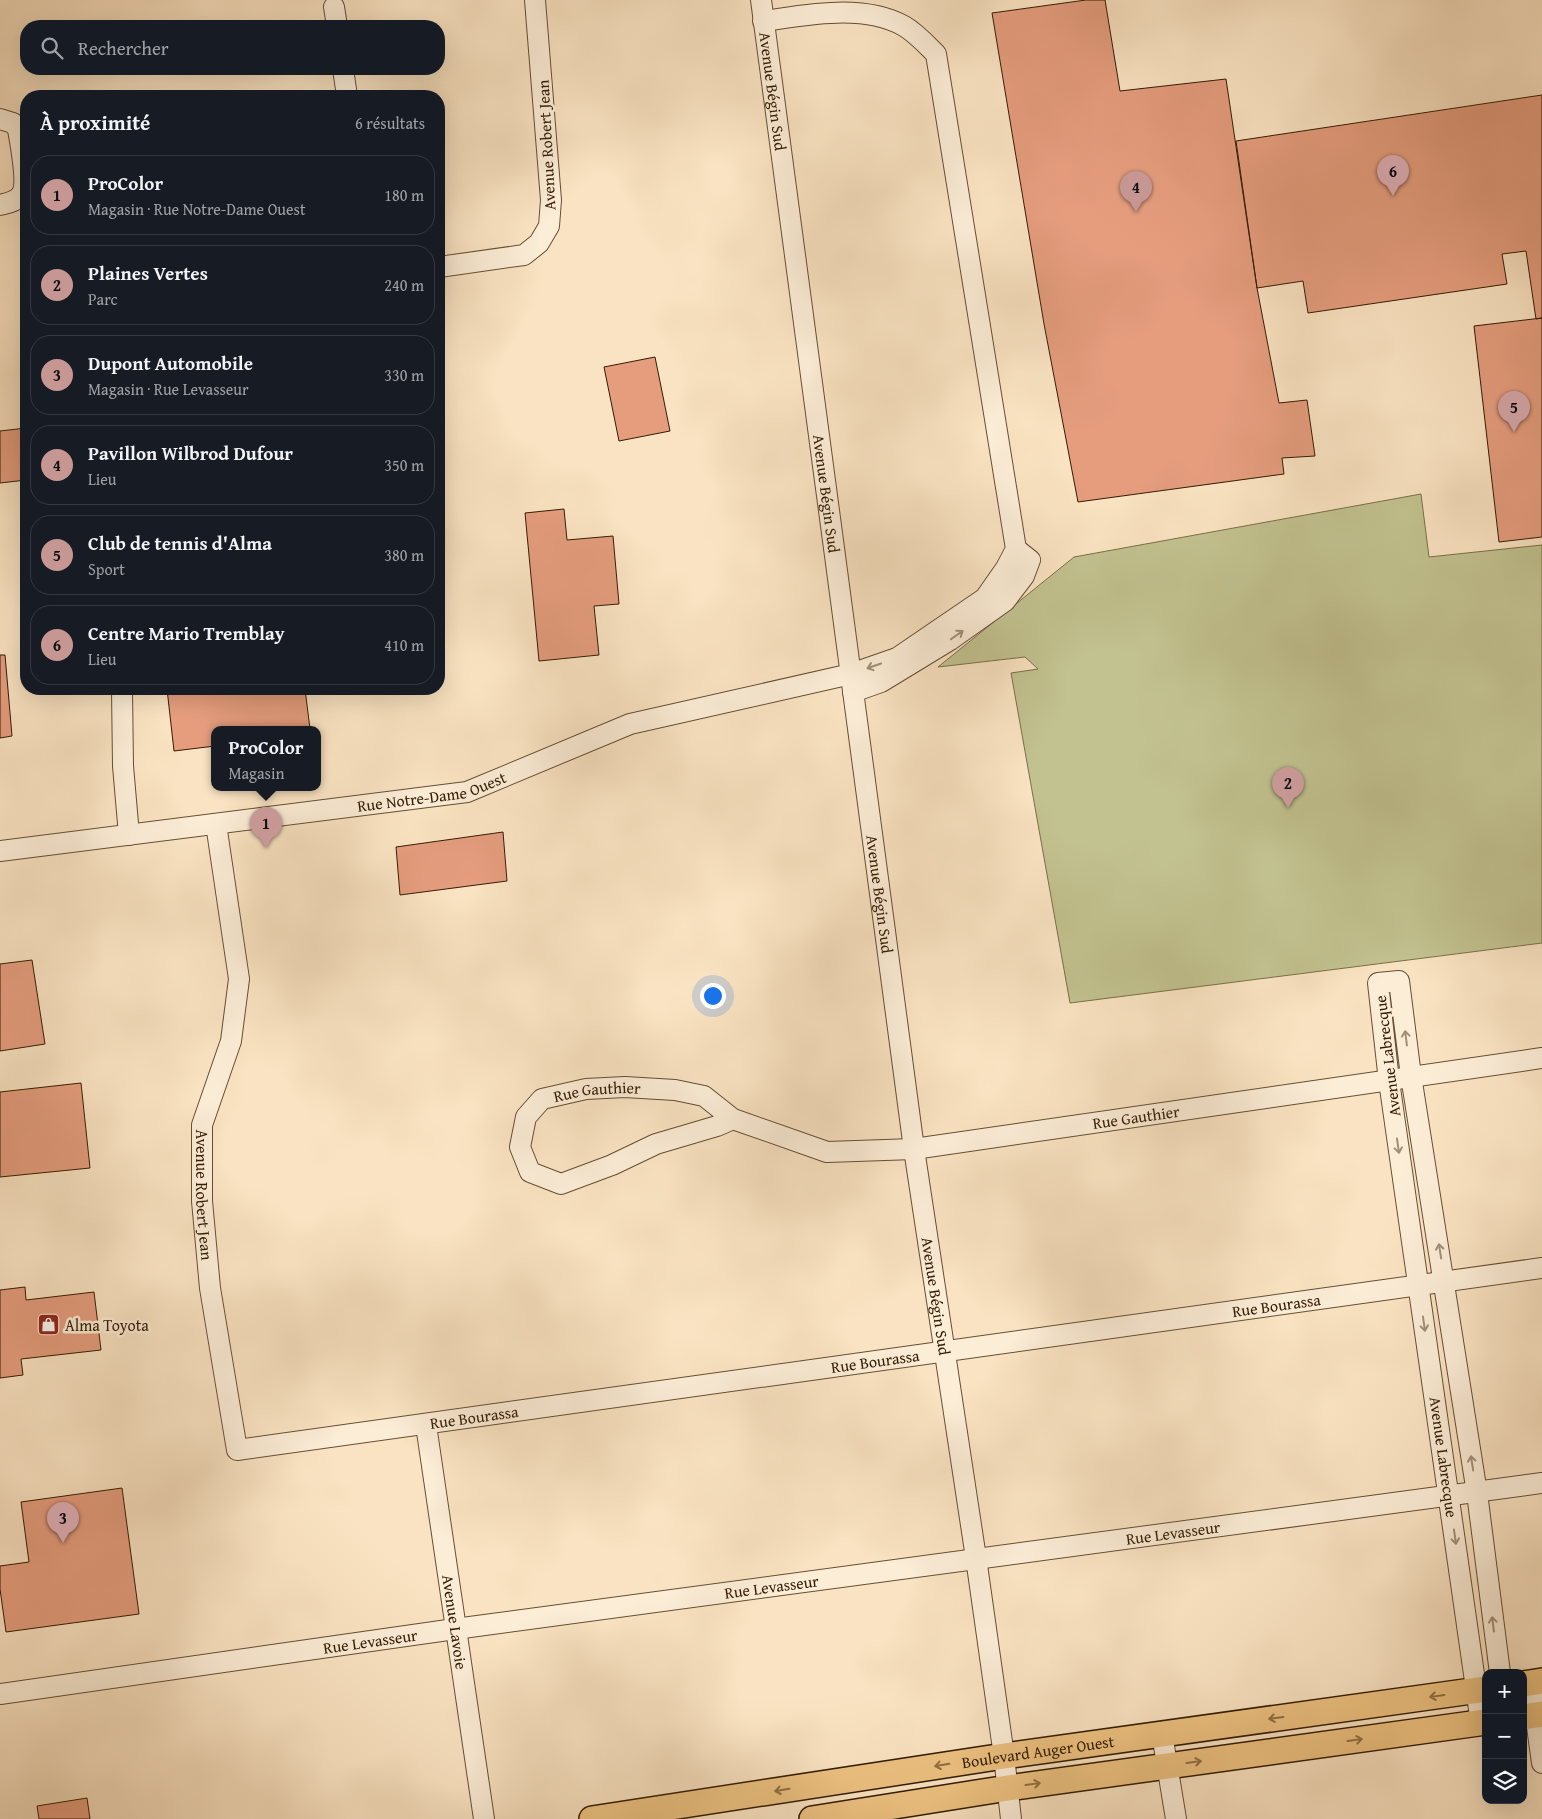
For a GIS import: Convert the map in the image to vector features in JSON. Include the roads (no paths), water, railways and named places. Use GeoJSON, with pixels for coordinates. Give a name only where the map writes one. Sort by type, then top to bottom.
{"type":"FeatureCollection","features":[{"type":"Feature","properties":{"kind":"main road","name":"Boulevard Auger Ouest"},"geometry":{"type":"LineString","coordinates":[[592,1819],[1004,1756],[1481,1690]]}},
{"type":"Feature","properties":{"kind":"main road","name":"Boulevard Auger Ouest"},"geometry":{"type":"LineString","coordinates":[[812,1819],[1008,1788],[1482,1723]]}},
{"type":"Feature","properties":{"kind":"street","name":"Avenue Robert Jean"},"geometry":{"type":"LineString","coordinates":[[445,266],[524,255],[539,244],[549,226],[552,200],[535,0]]}},
{"type":"Feature","properties":{"kind":"street","name":"Avenue Bégin Sud"},"geometry":{"type":"LineString","coordinates":[[761,0],[762,21],[914,1149],[976,1558],[1011,1819]]}},
{"type":"Feature","properties":{"kind":"street","name":"Rue Notre-Dame Ouest"},"geometry":{"type":"LineString","coordinates":[[0,851],[467,792],[630,724],[888,677],[950,640],[1005,601],[1024,576],[1030,560],[1016,549],[936,54],[915,33],[886,18],[865,14],[828,14],[762,21]]}},
{"type":"Feature","properties":{"kind":"street"},"geometry":{"type":"LineString","coordinates":[[344,75],[346,90]]}},
{"type":"Feature","properties":{"kind":"street"},"geometry":{"type":"LineString","coordinates":[[0,119],[13,122],[18,129],[20,145]]}},
{"type":"Feature","properties":{"kind":"street"},"geometry":{"type":"LineString","coordinates":[[0,204],[11,203],[20,197]]}},
{"type":"Feature","properties":{"kind":"street"},"geometry":{"type":"LineString","coordinates":[[122,695],[122,766],[129,834]]}},
{"type":"Feature","properties":{"kind":"street","name":"Avenue Robert Jean"},"geometry":{"type":"LineString","coordinates":[[216,824],[240,979],[232,1041],[202,1125],[202,1201],[210,1288],[237,1450]]}},
{"type":"Feature","properties":{"kind":"street","name":"Avenue Labrecque"},"geometry":{"type":"LineString","coordinates":[[1482,1714],[1481,1690],[1418,1285],[1389,1081],[1378,983],[1399,981],[1411,1076],[1477,1492],[1499,1669]]}},
{"type":"Feature","properties":{"kind":"street","name":"Rue Gauthier"},"geometry":{"type":"LineString","coordinates":[[733,1119],[656,1144],[612,1165],[561,1184],[530,1172],[520,1147],[526,1117],[542,1099],[586,1089],[625,1087],[675,1090],[704,1096],[733,1119],[827,1152],[914,1149],[1542,1058]]}},
{"type":"Feature","properties":{"kind":"street","name":"Rue Bourassa"},"geometry":{"type":"LineString","coordinates":[[237,1450],[1542,1268]]}},
{"type":"Feature","properties":{"kind":"street","name":"Avenue Lavoie"},"geometry":{"type":"LineString","coordinates":[[426,1425],[484,1819]]}},
{"type":"Feature","properties":{"kind":"street","name":"Rue Levasseur"},"geometry":{"type":"LineString","coordinates":[[0,1694],[455,1629],[1542,1483]]}},
{"type":"Feature","properties":{"kind":"street"},"geometry":{"type":"LineString","coordinates":[[1532,1683],[1534,1715],[1542,1763]]}},
{"type":"Feature","properties":{"kind":"street"},"geometry":{"type":"LineString","coordinates":[[1162,1734],[1176,1819]]}},
{"type":"Feature","properties":{"kind":"place","name":"Centre Mario Tremblay"},"geometry":{"type":"Point","coordinates":[1393,196]}},
{"type":"Feature","properties":{"kind":"place","name":"Pavillon Wilbrod Dufour"},"geometry":{"type":"Point","coordinates":[1136,212]}},
{"type":"Feature","properties":{"kind":"place","name":"Club de tennis d'Alma"},"geometry":{"type":"Point","coordinates":[1514,432]}},
{"type":"Feature","properties":{"kind":"place","name":"Plaines Vertes"},"geometry":{"type":"Point","coordinates":[1288,808]}},
{"type":"Feature","properties":{"kind":"place","name":"ProColor"},"geometry":{"type":"Point","coordinates":[266,848]}},
{"type":"Feature","properties":{"kind":"place","name":"Alma Toyota"},"geometry":{"type":"Point","coordinates":[49,1325]}},
{"type":"Feature","properties":{"kind":"place","name":"Dupont Automobile"},"geometry":{"type":"Point","coordinates":[63,1543]}}]}
